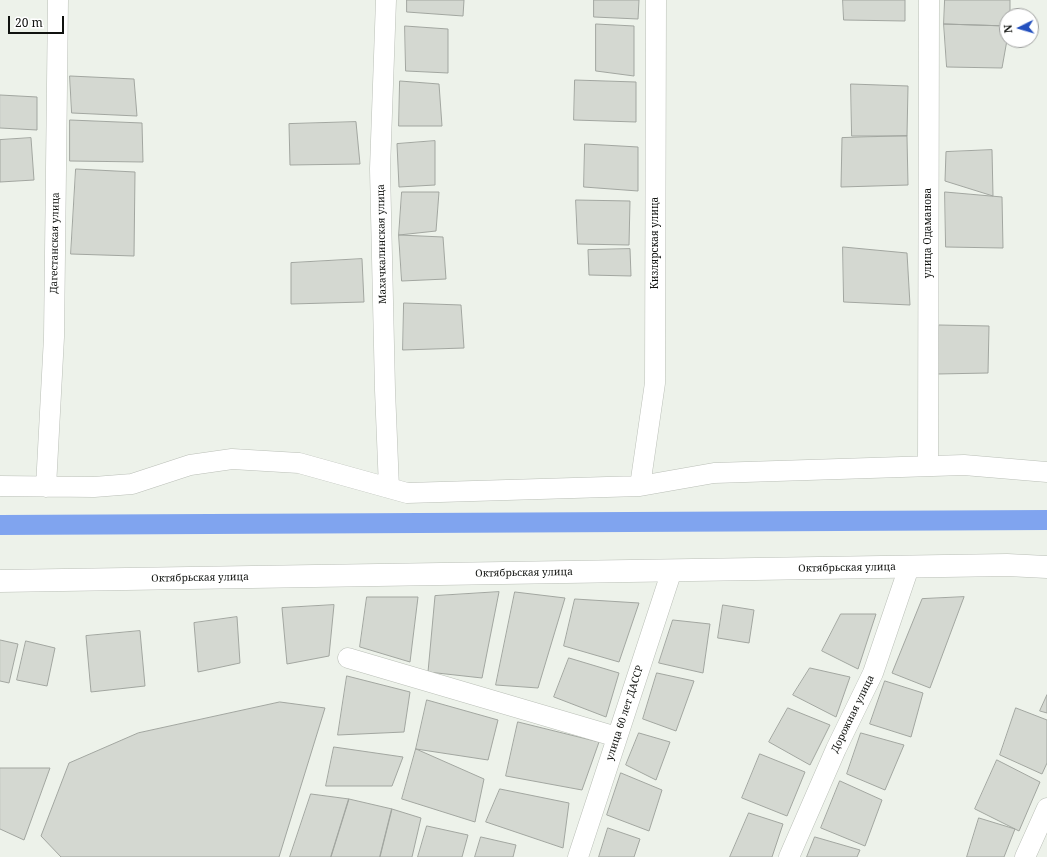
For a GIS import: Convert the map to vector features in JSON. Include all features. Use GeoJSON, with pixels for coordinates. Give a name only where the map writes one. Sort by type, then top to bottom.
{"type":"FeatureCollection","features":[{"type":"Feature","properties":{"kind":"street","name":"Дагестанская улица"},"geometry":{"type":"LineString","coordinates":[[46,487],[54,337],[58,0]]}},
{"type":"Feature","properties":{"kind":"street","name":"Махачкалинская улица"},"geometry":{"type":"LineString","coordinates":[[386,0],[380,169],[385,390],[389,488]]}},
{"type":"Feature","properties":{"kind":"street","name":"Кизлярская улица"},"geometry":{"type":"LineString","coordinates":[[640,486],[655,383],[656,0]]}},
{"type":"Feature","properties":{"kind":"street","name":"улица Одаманова"},"geometry":{"type":"LineString","coordinates":[[928,466],[929,0]]}},
{"type":"Feature","properties":{"kind":"street"},"geometry":{"type":"LineString","coordinates":[[0,486],[94,487],[132,484],[190,465],[232,459],[299,464],[406,493],[640,486],[714,473],[964,465],[1047,472]]}},
{"type":"Feature","properties":{"kind":"street","name":"Октябрьская улица"},"geometry":{"type":"LineString","coordinates":[[0,580],[1007,565],[1047,567]]}},
{"type":"Feature","properties":{"kind":"street","name":"Дорожная улица"},"geometry":{"type":"LineString","coordinates":[[789,857],[836,749],[873,673],[909,567]]}},
{"type":"Feature","properties":{"kind":"street","name":"улица 60 лет ДАССР"},"geometry":{"type":"LineString","coordinates":[[578,857],[672,570]]}},
{"type":"Feature","properties":{"kind":"street"},"geometry":{"type":"LineString","coordinates":[[348,658],[617,737]]}},
{"type":"Feature","properties":{"kind":"street"},"geometry":{"type":"LineString","coordinates":[[1025,857],[1047,808]]}},
{"type":"Feature","properties":{"kind":"building"},"geometry":{"type":"Polygon","coordinates":[[[407,0],[464,0],[463,16],[407,12],[407,0]]]}},
{"type":"Feature","properties":{"kind":"building"},"geometry":{"type":"Polygon","coordinates":[[[594,0],[639,0],[638,19],[594,17],[594,0]]]}},
{"type":"Feature","properties":{"kind":"building"},"geometry":{"type":"Polygon","coordinates":[[[843,0],[905,0],[905,21],[844,20],[843,0]]]}},
{"type":"Feature","properties":{"kind":"building"},"geometry":{"type":"Polygon","coordinates":[[[945,0],[1010,0],[1010,8],[999,8],[999,26],[944,24],[945,0]]]}},
{"type":"Feature","properties":{"kind":"building"},"geometry":{"type":"Polygon","coordinates":[[[596,24],[634,26],[634,76],[596,71],[596,24]]]}},
{"type":"Feature","properties":{"kind":"building"},"geometry":{"type":"Polygon","coordinates":[[[944,24],[999,26],[999,48],[1006,48],[1002,68],[947,67],[944,24]]]}},
{"type":"Feature","properties":{"kind":"building"},"geometry":{"type":"Polygon","coordinates":[[[405,26],[448,29],[448,73],[406,71],[405,26]]]}},
{"type":"Feature","properties":{"kind":"building"},"geometry":{"type":"Polygon","coordinates":[[[70,76],[134,79],[137,116],[72,113],[70,76]]]}},
{"type":"Feature","properties":{"kind":"building"},"geometry":{"type":"Polygon","coordinates":[[[575,80],[636,82],[636,122],[574,120],[575,80]]]}},
{"type":"Feature","properties":{"kind":"building"},"geometry":{"type":"Polygon","coordinates":[[[400,81],[439,84],[442,126],[399,126],[400,81]]]}},
{"type":"Feature","properties":{"kind":"building"},"geometry":{"type":"Polygon","coordinates":[[[851,84],[908,86],[907,136],[852,136],[851,84]]]}},
{"type":"Feature","properties":{"kind":"building"},"geometry":{"type":"Polygon","coordinates":[[[0,95],[37,97],[37,130],[0,128],[0,95]]]}},
{"type":"Feature","properties":{"kind":"building"},"geometry":{"type":"Polygon","coordinates":[[[70,120],[142,123],[143,162],[70,161],[70,120]]]}},
{"type":"Feature","properties":{"kind":"building"},"geometry":{"type":"Polygon","coordinates":[[[356,122],[360,164],[290,165],[289,124],[356,122]]]}},
{"type":"Feature","properties":{"kind":"building"},"geometry":{"type":"Polygon","coordinates":[[[907,136],[908,185],[841,187],[842,138],[907,136]]]}},
{"type":"Feature","properties":{"kind":"building"},"geometry":{"type":"Polygon","coordinates":[[[31,138],[34,180],[0,182],[0,140],[31,138]]]}},
{"type":"Feature","properties":{"kind":"building"},"geometry":{"type":"Polygon","coordinates":[[[435,141],[435,185],[399,187],[397,144],[435,141]]]}},
{"type":"Feature","properties":{"kind":"building"},"geometry":{"type":"Polygon","coordinates":[[[585,144],[638,147],[638,191],[584,187],[585,144]]]}},
{"type":"Feature","properties":{"kind":"building"},"geometry":{"type":"Polygon","coordinates":[[[992,150],[993,196],[945,181],[946,152],[992,150]]]}},
{"type":"Feature","properties":{"kind":"building"},"geometry":{"type":"Polygon","coordinates":[[[76,169],[135,172],[134,256],[71,254],[76,169]]]}},
{"type":"Feature","properties":{"kind":"building"},"geometry":{"type":"Polygon","coordinates":[[[402,192],[439,192],[436,231],[399,235],[402,192]]]}},
{"type":"Feature","properties":{"kind":"building"},"geometry":{"type":"Polygon","coordinates":[[[945,192],[1002,197],[1003,248],[946,247],[945,192]]]}},
{"type":"Feature","properties":{"kind":"building"},"geometry":{"type":"Polygon","coordinates":[[[576,200],[630,201],[629,245],[578,244],[576,200]]]}},
{"type":"Feature","properties":{"kind":"building"},"geometry":{"type":"Polygon","coordinates":[[[399,235],[443,237],[446,279],[402,281],[399,235]]]}},
{"type":"Feature","properties":{"kind":"building"},"geometry":{"type":"Polygon","coordinates":[[[843,247],[907,253],[910,305],[844,302],[843,247]]]}},
{"type":"Feature","properties":{"kind":"building"},"geometry":{"type":"Polygon","coordinates":[[[630,249],[631,276],[589,275],[588,250],[630,249]]]}},
{"type":"Feature","properties":{"kind":"building"},"geometry":{"type":"Polygon","coordinates":[[[362,259],[364,302],[291,304],[291,263],[362,259]]]}},
{"type":"Feature","properties":{"kind":"building"},"geometry":{"type":"Polygon","coordinates":[[[404,303],[461,305],[464,348],[403,350],[404,303]]]}},
{"type":"Feature","properties":{"kind":"building"},"geometry":{"type":"Polygon","coordinates":[[[939,325],[989,326],[988,373],[938,374],[939,325]]]}},
{"type":"Feature","properties":{"kind":"building"},"geometry":{"type":"Polygon","coordinates":[[[499,592],[482,678],[428,672],[435,596],[499,592]]]}},
{"type":"Feature","properties":{"kind":"building"},"geometry":{"type":"Polygon","coordinates":[[[515,592],[565,598],[538,688],[496,685],[515,592]]]}},
{"type":"Feature","properties":{"kind":"building"},"geometry":{"type":"Polygon","coordinates":[[[367,597],[418,597],[410,662],[360,647],[367,597]]]}},
{"type":"Feature","properties":{"kind":"building"},"geometry":{"type":"Polygon","coordinates":[[[964,597],[930,688],[892,673],[922,599],[964,597]]]}},
{"type":"Feature","properties":{"kind":"building"},"geometry":{"type":"Polygon","coordinates":[[[575,599],[639,603],[619,662],[564,646],[575,599]]]}},
{"type":"Feature","properties":{"kind":"building"},"geometry":{"type":"Polygon","coordinates":[[[334,605],[329,656],[287,664],[282,608],[334,605]]]}},
{"type":"Feature","properties":{"kind":"building"},"geometry":{"type":"Polygon","coordinates":[[[723,605],[754,610],[749,643],[718,638],[723,605]]]}},
{"type":"Feature","properties":{"kind":"building"},"geometry":{"type":"Polygon","coordinates":[[[841,614],[876,614],[858,669],[822,651],[841,614]]]}},
{"type":"Feature","properties":{"kind":"building"},"geometry":{"type":"Polygon","coordinates":[[[237,617],[240,663],[198,672],[194,623],[237,617]]]}},
{"type":"Feature","properties":{"kind":"building"},"geometry":{"type":"Polygon","coordinates":[[[673,620],[710,624],[703,673],[659,663],[673,620]]]}},
{"type":"Feature","properties":{"kind":"building"},"geometry":{"type":"Polygon","coordinates":[[[140,631],[145,686],[91,692],[86,636],[140,631]]]}},
{"type":"Feature","properties":{"kind":"building"},"geometry":{"type":"Polygon","coordinates":[[[0,640],[18,644],[9,683],[0,681],[0,640]]]}},
{"type":"Feature","properties":{"kind":"building"},"geometry":{"type":"Polygon","coordinates":[[[26,641],[55,648],[47,686],[17,680],[26,641]]]}},
{"type":"Feature","properties":{"kind":"building"},"geometry":{"type":"Polygon","coordinates":[[[569,658],[619,673],[606,717],[554,697],[569,658]]]}},
{"type":"Feature","properties":{"kind":"building"},"geometry":{"type":"Polygon","coordinates":[[[810,668],[850,677],[836,717],[793,695],[810,668]]]}},
{"type":"Feature","properties":{"kind":"building"},"geometry":{"type":"Polygon","coordinates":[[[657,673],[694,681],[676,731],[643,719],[657,673]]]}},
{"type":"Feature","properties":{"kind":"building"},"geometry":{"type":"Polygon","coordinates":[[[347,676],[410,692],[404,732],[338,735],[347,676]]]}},
{"type":"Feature","properties":{"kind":"building"},"geometry":{"type":"Polygon","coordinates":[[[885,681],[923,693],[911,737],[870,724],[885,681]]]}},
{"type":"Feature","properties":{"kind":"building"},"geometry":{"type":"Polygon","coordinates":[[[1047,695],[1047,713],[1040,711],[1047,695]]]}},
{"type":"Feature","properties":{"kind":"building"},"geometry":{"type":"Polygon","coordinates":[[[427,700],[498,720],[488,760],[416,749],[427,700]]]}},
{"type":"Feature","properties":{"kind":"building"},"geometry":{"type":"Polygon","coordinates":[[[280,702],[325,708],[279,857],[61,857],[41,836],[69,763],[138,733],[280,702]]]}},
{"type":"Feature","properties":{"kind":"building"},"geometry":{"type":"Polygon","coordinates":[[[788,708],[830,725],[810,765],[769,742],[788,708]]]}},
{"type":"Feature","properties":{"kind":"building"},"geometry":{"type":"Polygon","coordinates":[[[1016,708],[1047,720],[1047,763],[1042,774],[1000,755],[1016,708]]]}},
{"type":"Feature","properties":{"kind":"building"},"geometry":{"type":"Polygon","coordinates":[[[518,722],[599,742],[582,790],[506,776],[518,722]]]}},
{"type":"Feature","properties":{"kind":"building"},"geometry":{"type":"Polygon","coordinates":[[[639,733],[670,742],[656,780],[626,765],[639,733]]]}},
{"type":"Feature","properties":{"kind":"building"},"geometry":{"type":"Polygon","coordinates":[[[861,733],[904,745],[885,790],[847,774],[861,733]]]}},
{"type":"Feature","properties":{"kind":"building"},"geometry":{"type":"Polygon","coordinates":[[[334,747],[403,757],[392,786],[326,786],[334,747]]]}},
{"type":"Feature","properties":{"kind":"building"},"geometry":{"type":"Polygon","coordinates":[[[416,749],[484,779],[475,822],[402,799],[416,749]]]}},
{"type":"Feature","properties":{"kind":"building"},"geometry":{"type":"Polygon","coordinates":[[[760,754],[805,772],[787,816],[742,798],[760,754]]]}},
{"type":"Feature","properties":{"kind":"building"},"geometry":{"type":"Polygon","coordinates":[[[997,760],[1040,782],[1019,831],[975,809],[997,760]]]}},
{"type":"Feature","properties":{"kind":"building"},"geometry":{"type":"Polygon","coordinates":[[[0,768],[50,768],[24,840],[0,829],[0,768]]]}},
{"type":"Feature","properties":{"kind":"building"},"geometry":{"type":"Polygon","coordinates":[[[621,773],[662,790],[649,831],[607,815],[621,773]]]}},
{"type":"Feature","properties":{"kind":"building"},"geometry":{"type":"Polygon","coordinates":[[[840,781],[882,800],[865,846],[821,828],[840,781]]]}},
{"type":"Feature","properties":{"kind":"building"},"geometry":{"type":"Polygon","coordinates":[[[500,789],[569,803],[563,848],[486,822],[500,789]]]}},
{"type":"Feature","properties":{"kind":"building"},"geometry":{"type":"Polygon","coordinates":[[[311,794],[349,799],[331,857],[290,857],[311,794]]]}},
{"type":"Feature","properties":{"kind":"building"},"geometry":{"type":"Polygon","coordinates":[[[349,799],[392,809],[380,857],[331,857],[349,799]]]}},
{"type":"Feature","properties":{"kind":"building"},"geometry":{"type":"Polygon","coordinates":[[[392,809],[421,818],[412,857],[380,857],[392,809]]]}},
{"type":"Feature","properties":{"kind":"building"},"geometry":{"type":"Polygon","coordinates":[[[749,813],[783,824],[772,857],[730,857],[749,813]]]}},
{"type":"Feature","properties":{"kind":"building"},"geometry":{"type":"Polygon","coordinates":[[[979,818],[1015,829],[1004,857],[967,857],[979,818]]]}},
{"type":"Feature","properties":{"kind":"building"},"geometry":{"type":"Polygon","coordinates":[[[427,826],[468,835],[462,857],[418,857],[427,826]]]}},
{"type":"Feature","properties":{"kind":"building"},"geometry":{"type":"Polygon","coordinates":[[[608,828],[640,839],[634,857],[599,857],[608,828]]]}},
{"type":"Feature","properties":{"kind":"building"},"geometry":{"type":"Polygon","coordinates":[[[481,837],[516,845],[513,857],[475,857],[481,837]]]}},
{"type":"Feature","properties":{"kind":"building"},"geometry":{"type":"Polygon","coordinates":[[[815,837],[860,850],[857,857],[807,857],[815,837]]]}},
{"type":"Feature","properties":{"kind":"waterway"},"geometry":{"type":"LineString","coordinates":[[0,525],[1047,520]]}}]}
